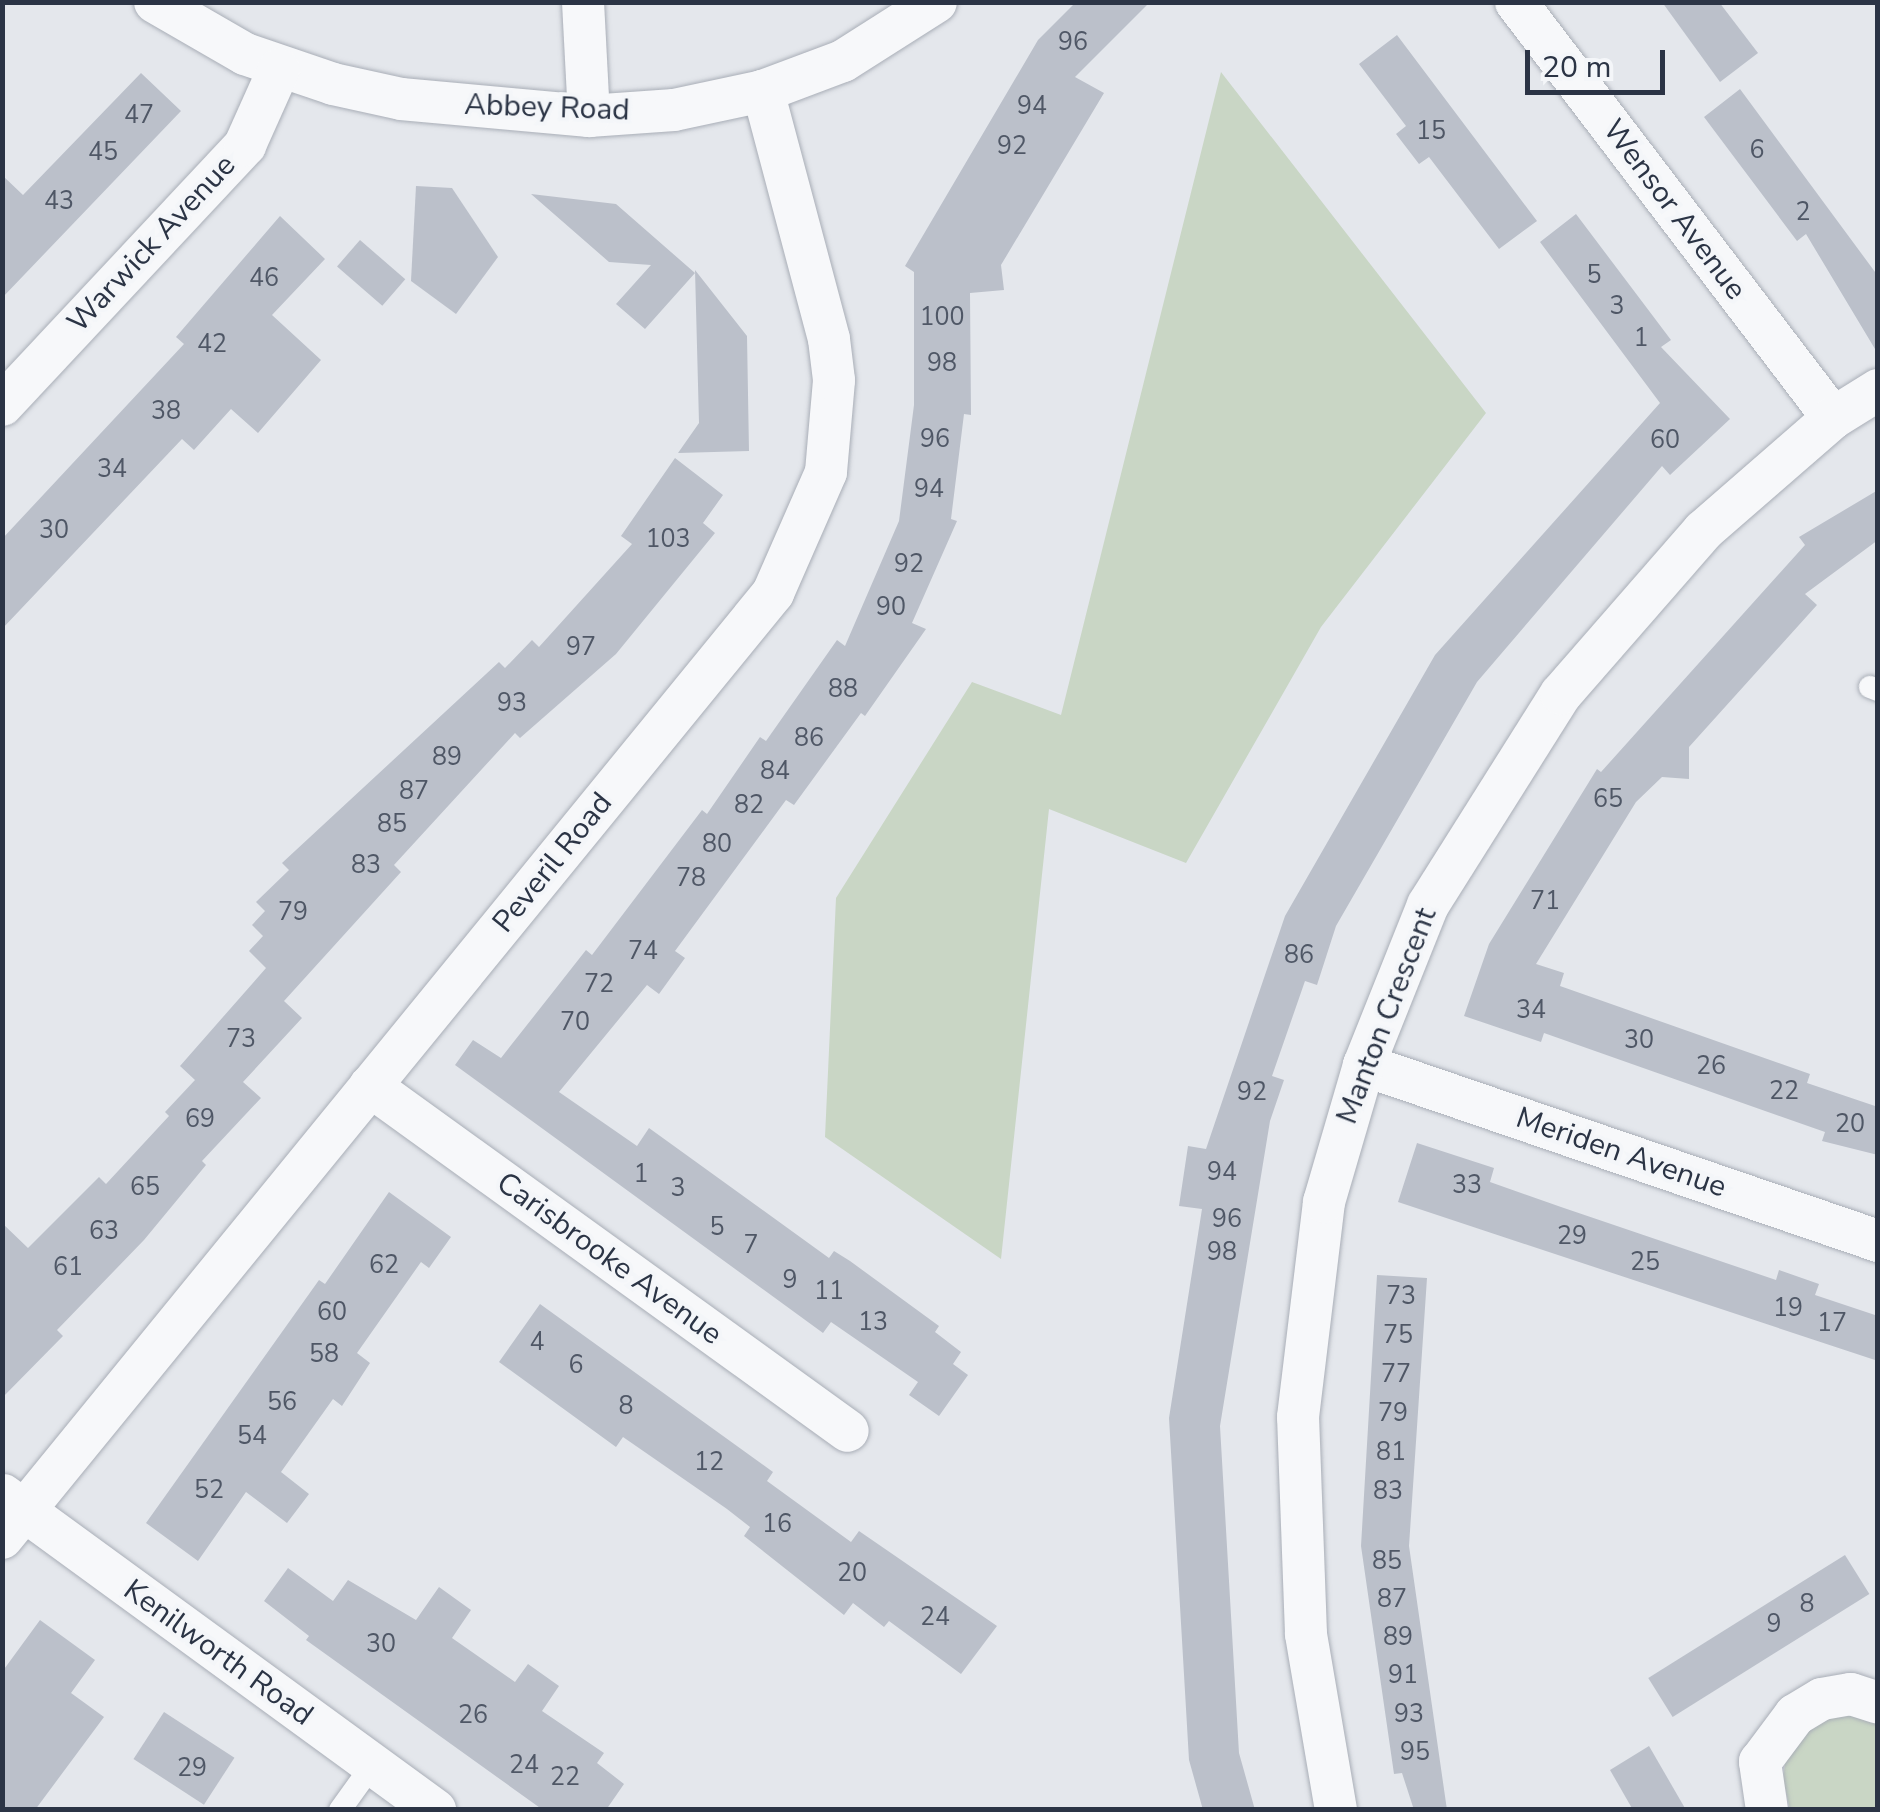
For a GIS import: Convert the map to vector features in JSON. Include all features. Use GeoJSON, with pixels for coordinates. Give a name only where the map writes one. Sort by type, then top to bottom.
{"type":"FeatureCollection","features":[{"type":"Feature","properties":{"kind":"street","name":"Abbey Road"},"geometry":{"type":"LineString","coordinates":[[155,2],[203,34],[279,70],[401,99],[589,116],[674,110],[763,91],[844,61],[936,2]]}},
{"type":"Feature","properties":{"kind":"street"},"geometry":{"type":"LineString","coordinates":[[583,2],[589,116]]}},
{"type":"Feature","properties":{"kind":"street","name":"Wensor Avenue"},"geometry":{"type":"LineString","coordinates":[[1516,2],[1833,418]]}},
{"type":"Feature","properties":{"kind":"street","name":"Warwick Avenue"},"geometry":{"type":"LineString","coordinates":[[2,404],[246,145],[279,70]]}},
{"type":"Feature","properties":{"kind":"street","name":"Peveril Road"},"geometry":{"type":"LineString","coordinates":[[9,1515],[370,1086],[773,593],[799,542],[826,472],[834,380],[763,91]]}},
{"type":"Feature","properties":{"kind":"street","name":"Manton Crescent"},"geometry":{"type":"LineString","coordinates":[[1336,1810],[1306,1634],[1298,1417],[1324,1202],[1364,1065],[1428,905],[1540,722],[1663,572],[1833,418],[1878,390]]}},
{"type":"Feature","properties":{"kind":"street","name":"Meriden Avenue"},"geometry":{"type":"LineString","coordinates":[[1364,1065],[1878,1241]]}},
{"type":"Feature","properties":{"kind":"street","name":"Carisbrooke Avenue"},"geometry":{"type":"LineString","coordinates":[[370,1086],[848,1431]]}},
{"type":"Feature","properties":{"kind":"street","name":"Kenilworth Road"},"geometry":{"type":"LineString","coordinates":[[9,1515],[435,1810]]}},
{"type":"Feature","properties":{"kind":"street"},"geometry":{"type":"LineString","coordinates":[[1767,1810],[1760,1762],[1771,1739],[1795,1715],[1822,1699],[1851,1694],[1878,1703]]}},
{"type":"Feature","properties":{"kind":"lane"},"geometry":{"type":"LineString","coordinates":[[340,1810],[373,1764]]}},
{"type":"Feature","properties":{"kind":"green space"},"geometry":{"type":"Polygon","coordinates":[[[1221,72],[1486,413],[1321,627],[1186,863],[1049,809],[1001,1259],[825,1137],[836,898],[972,682],[1061,715],[1221,72]]]}},
{"type":"Feature","properties":{"kind":"green space"},"geometry":{"type":"Polygon","coordinates":[[[1849,1713],[1877,1721],[1877,1809],[1790,1809],[1783,1780],[1786,1756],[1817,1721],[1849,1713]]]}},
{"type":"Feature","properties":{"kind":"building"},"geometry":{"type":"Polygon","coordinates":[[[1076,2],[1150,2],[1075,77],[1104,93],[1001,265],[1004,290],[970,293],[971,415],[964,414],[951,519],[957,521],[912,623],[926,629],[865,716],[861,713],[794,805],[786,800],[675,951],[685,958],[659,994],[647,985],[559,1092],[637,1146],[649,1128],[829,1258],[834,1251],[939,1326],[935,1332],[961,1352],[953,1364],[968,1375],[939,1416],[909,1395],[918,1382],[831,1322],[823,1333],[455,1065],[473,1040],[501,1058],[586,950],[592,955],[702,810],[707,814],[760,737],[766,741],[837,640],[845,646],[899,521],[914,405],[914,272],[905,266],[1038,40],[1076,2]]]}},
{"type":"Feature","properties":{"kind":"building"},"geometry":{"type":"Polygon","coordinates":[[[1662,2],[1719,2],[1758,53],[1720,82],[1662,2]]]}},
{"type":"Feature","properties":{"kind":"building"},"geometry":{"type":"Polygon","coordinates":[[[1397,35],[1537,221],[1499,249],[1429,157],[1419,164],[1396,134],[1406,126],[1359,64],[1397,35]]]}},
{"type":"Feature","properties":{"kind":"building"},"geometry":{"type":"Polygon","coordinates":[[[141,73],[181,111],[2,298],[2,175],[23,195],[141,73]]]}},
{"type":"Feature","properties":{"kind":"building"},"geometry":{"type":"Polygon","coordinates":[[[1740,89],[1878,276],[1878,354],[1806,234],[1797,241],[1704,117],[1740,89]]]}},
{"type":"Feature","properties":{"kind":"building"},"geometry":{"type":"Polygon","coordinates":[[[416,186],[452,188],[498,257],[456,314],[411,281],[416,186]]]}},
{"type":"Feature","properties":{"kind":"building"},"geometry":{"type":"Polygon","coordinates":[[[531,194],[616,204],[695,273],[645,329],[616,304],[651,265],[609,262],[531,194]]]}},
{"type":"Feature","properties":{"kind":"building"},"geometry":{"type":"Polygon","coordinates":[[[1576,214],[1671,340],[1661,347],[1730,419],[1670,475],[1662,466],[1477,682],[1336,926],[1317,985],[1305,981],[1272,1076],[1284,1080],[1270,1121],[1220,1426],[1239,1753],[1255,1810],[1203,1810],[1189,1760],[1169,1418],[1202,1209],[1179,1206],[1188,1146],[1206,1149],[1285,916],[1435,655],[1660,403],[1540,242],[1576,214]]]}},
{"type":"Feature","properties":{"kind":"building"},"geometry":{"type":"Polygon","coordinates":[[[280,216],[325,259],[272,315],[321,360],[258,433],[231,409],[194,450],[182,439],[2,629],[2,539],[184,344],[176,337],[280,216]]]}},
{"type":"Feature","properties":{"kind":"building"},"geometry":{"type":"Polygon","coordinates":[[[360,240],[405,279],[382,306],[337,266],[360,240]]]}},
{"type":"Feature","properties":{"kind":"building"},"geometry":{"type":"Polygon","coordinates":[[[695,270],[747,336],[749,451],[678,453],[699,423],[695,270]]]}},
{"type":"Feature","properties":{"kind":"building"},"geometry":{"type":"Polygon","coordinates":[[[675,458],[723,495],[703,523],[715,533],[616,654],[520,738],[515,733],[394,865],[401,872],[284,1001],[302,1018],[243,1082],[261,1098],[202,1161],[206,1165],[144,1240],[57,1330],[63,1336],[2,1398],[2,1223],[28,1248],[99,1177],[106,1184],[169,1116],[165,1112],[195,1080],[180,1066],[266,968],[249,951],[263,936],[252,925],[265,911],[256,902],[289,870],[282,863],[499,662],[505,668],[532,640],[539,647],[632,544],[621,536],[675,458]]]}},
{"type":"Feature","properties":{"kind":"building"},"geometry":{"type":"Polygon","coordinates":[[[1878,490],[1878,540],[1805,594],[1817,605],[1689,747],[1689,779],[1662,777],[1636,802],[1536,964],[1564,973],[1560,986],[1810,1074],[1807,1083],[1878,1107],[1878,1155],[1822,1141],[1825,1132],[1544,1033],[1541,1042],[1464,1016],[1489,944],[1597,769],[1601,772],[1805,545],[1799,537],[1878,490]]]}},
{"type":"Feature","properties":{"kind":"building"},"geometry":{"type":"Polygon","coordinates":[[[1417,1143],[1494,1168],[1490,1182],[1561,1207],[1776,1280],[1779,1270],[1819,1284],[1815,1295],[1878,1316],[1878,1361],[1398,1202],[1417,1143]]]}},
{"type":"Feature","properties":{"kind":"building"},"geometry":{"type":"Polygon","coordinates":[[[389,1192],[451,1237],[429,1268],[421,1262],[357,1353],[370,1363],[342,1406],[333,1399],[281,1472],[309,1494],[287,1523],[246,1492],[198,1561],[146,1523],[319,1280],[325,1284],[389,1192]]]}},
{"type":"Feature","properties":{"kind":"building"},"geometry":{"type":"Polygon","coordinates":[[[1377,1275],[1427,1278],[1409,1546],[1447,1810],[1414,1810],[1402,1773],[1394,1774],[1361,1546],[1377,1275]]]}},
{"type":"Feature","properties":{"kind":"building"},"geometry":{"type":"Polygon","coordinates":[[[540,1304],[773,1472],[767,1481],[851,1542],[859,1531],[997,1626],[961,1674],[889,1621],[884,1627],[853,1603],[844,1615],[744,1536],[750,1527],[727,1509],[623,1437],[616,1447],[499,1362],[540,1304]]]}},
{"type":"Feature","properties":{"kind":"building"},"geometry":{"type":"Polygon","coordinates":[[[1845,1555],[1869,1594],[1673,1717],[1648,1678],[1845,1555]]]}},
{"type":"Feature","properties":{"kind":"building"},"geometry":{"type":"Polygon","coordinates":[[[288,1568],[333,1601],[348,1580],[416,1620],[439,1587],[471,1610],[452,1638],[515,1682],[528,1664],[559,1686],[542,1711],[604,1753],[597,1763],[624,1784],[606,1810],[543,1810],[306,1640],[309,1636],[264,1601],[288,1568]]]}},
{"type":"Feature","properties":{"kind":"building"},"geometry":{"type":"Polygon","coordinates":[[[40,1620],[95,1660],[71,1693],[104,1717],[35,1810],[2,1810],[2,1672],[40,1620]]]}},
{"type":"Feature","properties":{"kind":"building"},"geometry":{"type":"Polygon","coordinates":[[[164,1712],[234,1758],[204,1805],[134,1759],[164,1712]]]}},
{"type":"Feature","properties":{"kind":"building"},"geometry":{"type":"Polygon","coordinates":[[[1649,1746],[1686,1810],[1633,1810],[1610,1770],[1649,1746]]]}}]}
